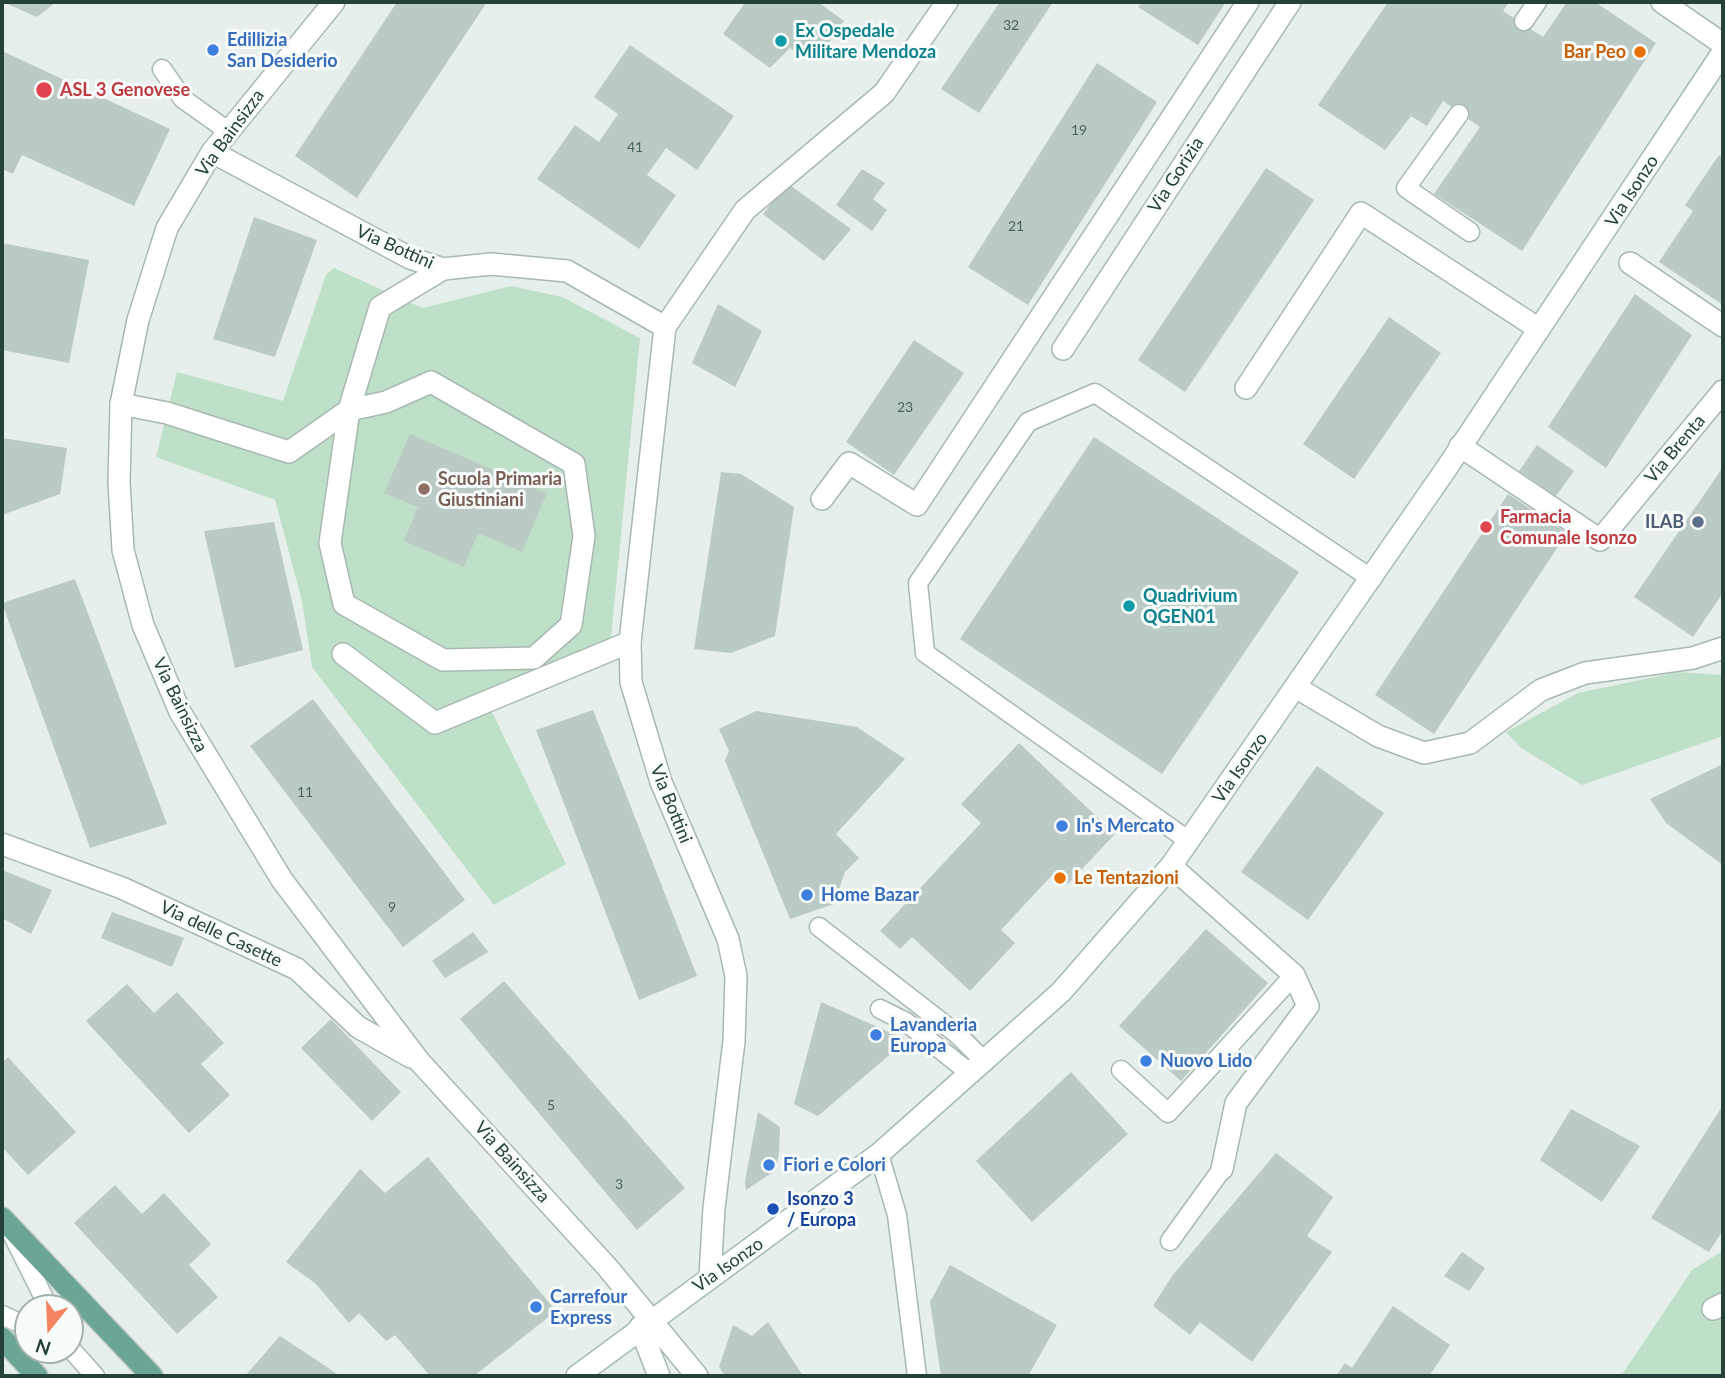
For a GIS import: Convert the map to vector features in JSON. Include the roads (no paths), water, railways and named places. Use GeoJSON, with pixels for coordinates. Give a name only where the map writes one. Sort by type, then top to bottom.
{"type":"FeatureCollection","features":[{"type":"Feature","properties":{"kind":"main road"},"geometry":{"type":"LineString","coordinates":[[5,1221],[152,1376]]}},
{"type":"Feature","properties":{"kind":"main road"},"geometry":{"type":"LineString","coordinates":[[2,1338],[37,1376]]}},
{"type":"Feature","properties":{"kind":"street","name":"Via Bainsizza"},"geometry":{"type":"LineString","coordinates":[[334,2],[212,152],[167,228],[138,320],[121,404],[119,482],[123,550],[143,625],[180,712],[282,880],[419,1061],[645,1323],[697,1376]]}},
{"type":"Feature","properties":{"kind":"street","name":"Via Bottini"},"geometry":{"type":"LineString","coordinates":[[710,1276],[714,1208],[734,1041],[736,976],[728,939],[661,782],[631,682],[630,642],[666,327],[745,210],[884,93],[947,2]]}},
{"type":"Feature","properties":{"kind":"street"},"geometry":{"type":"LineString","coordinates":[[822,499],[849,463],[917,505],[1248,2]]}},
{"type":"Feature","properties":{"kind":"street","name":"Via Gorizia"},"geometry":{"type":"LineString","coordinates":[[1063,349],[1290,2]]}},
{"type":"Feature","properties":{"kind":"street"},"geometry":{"type":"LineString","coordinates":[[1662,2],[1723,44]]}},
{"type":"Feature","properties":{"kind":"street","name":"Via Isonzo"},"geometry":{"type":"LineString","coordinates":[[577,1376],[645,1323],[789,1222],[879,1154],[1061,992],[1171,866],[1372,579],[1723,52]]}},
{"type":"Feature","properties":{"kind":"street","name":"Via Bottini"},"geometry":{"type":"LineString","coordinates":[[212,152],[410,258],[443,269],[491,264],[567,271],[666,327]]}},
{"type":"Feature","properties":{"kind":"street"},"geometry":{"type":"LineString","coordinates":[[1246,388],[1361,213],[1539,329]]}},
{"type":"Feature","properties":{"kind":"street"},"geometry":{"type":"LineString","coordinates":[[1630,263],[1723,326]]}},
{"type":"Feature","properties":{"kind":"street"},"geometry":{"type":"LineString","coordinates":[[121,404],[167,414],[289,452],[349,410],[386,402],[431,382],[574,464],[584,536],[571,625],[534,658],[443,660],[344,604],[330,542],[349,410],[380,307],[443,269]]}},
{"type":"Feature","properties":{"kind":"street","name":"Via Brenta"},"geometry":{"type":"LineString","coordinates":[[1460,446],[1600,540],[1723,391]]}},
{"type":"Feature","properties":{"kind":"street"},"geometry":{"type":"LineString","coordinates":[[343,654],[435,723],[630,642]]}},
{"type":"Feature","properties":{"kind":"street"},"geometry":{"type":"LineString","coordinates":[[1297,688],[1378,736],[1424,753],[1470,743],[1541,690],[1585,673],[1693,658],[1723,648]]}},
{"type":"Feature","properties":{"kind":"street","name":"Via delle Casette"},"geometry":{"type":"LineString","coordinates":[[2,844],[122,888],[297,969],[358,1027],[419,1061]]}},
{"type":"Feature","properties":{"kind":"street"},"geometry":{"type":"LineString","coordinates":[[1171,866],[1204,891],[1294,975],[1308,1006],[1236,1103],[1222,1169]]}},
{"type":"Feature","properties":{"kind":"street"},"geometry":{"type":"LineString","coordinates":[[645,1323],[659,1376]]}},
{"type":"Feature","properties":{"kind":"lane"},"geometry":{"type":"LineString","coordinates":[[1524,21],[1537,2]]}},
{"type":"Feature","properties":{"kind":"lane"},"geometry":{"type":"LineString","coordinates":[[162,69],[183,99],[228,131]]}},
{"type":"Feature","properties":{"kind":"lane"},"geometry":{"type":"LineString","coordinates":[[1459,114],[1406,188],[1471,232]]}},
{"type":"Feature","properties":{"kind":"lane"},"geometry":{"type":"LineString","coordinates":[[1189,841],[925,653],[918,583],[1028,422],[1095,393],[1372,579]]}},
{"type":"Feature","properties":{"kind":"lane"},"geometry":{"type":"LineString","coordinates":[[819,927],[957,1034],[978,1068]]}},
{"type":"Feature","properties":{"kind":"lane"},"geometry":{"type":"LineString","coordinates":[[1121,1070],[1168,1113],[1294,975]]}},
{"type":"Feature","properties":{"kind":"lane"},"geometry":{"type":"LineString","coordinates":[[880,1009],[906,1022],[978,1068]]}},
{"type":"Feature","properties":{"kind":"lane"},"geometry":{"type":"LineString","coordinates":[[879,1154],[897,1215],[917,1376]]}},
{"type":"Feature","properties":{"kind":"lane"},"geometry":{"type":"LineString","coordinates":[[1170,1241],[1222,1169]]}},
{"type":"Feature","properties":{"kind":"lane"},"geometry":{"type":"LineString","coordinates":[[5,1221],[42,1294]]}},
{"type":"Feature","properties":{"kind":"place","name":"Ex Ospedale Militare Mendoza"},"geometry":{"type":"Point","coordinates":[781,41]}},
{"type":"Feature","properties":{"kind":"place","name":"Edillizia San Desiderio"},"geometry":{"type":"Point","coordinates":[213,50]}},
{"type":"Feature","properties":{"kind":"place","name":"Bar Peo"},"geometry":{"type":"Point","coordinates":[1640,52]}},
{"type":"Feature","properties":{"kind":"place","name":"ASL 3 Genovese"},"geometry":{"type":"Point","coordinates":[44,90]}},
{"type":"Feature","properties":{"kind":"place","name":"Scuola Primaria Giustiniani"},"geometry":{"type":"Point","coordinates":[424,489]}},
{"type":"Feature","properties":{"kind":"place","name":"ILAB"},"geometry":{"type":"Point","coordinates":[1698,522]}},
{"type":"Feature","properties":{"kind":"place","name":"Farmacia Comunale Isonzo"},"geometry":{"type":"Point","coordinates":[1486,527]}},
{"type":"Feature","properties":{"kind":"place","name":"Quadrivium QGEN01"},"geometry":{"type":"Point","coordinates":[1129,606]}},
{"type":"Feature","properties":{"kind":"place","name":"In's Mercato"},"geometry":{"type":"Point","coordinates":[1062,826]}},
{"type":"Feature","properties":{"kind":"place","name":"Le Tentazioni"},"geometry":{"type":"Point","coordinates":[1060,878]}},
{"type":"Feature","properties":{"kind":"place","name":"Home Bazar"},"geometry":{"type":"Point","coordinates":[807,895]}},
{"type":"Feature","properties":{"kind":"place","name":"Lavanderia Europa"},"geometry":{"type":"Point","coordinates":[876,1035]}},
{"type":"Feature","properties":{"kind":"place","name":"Nuovo Lido"},"geometry":{"type":"Point","coordinates":[1146,1061]}},
{"type":"Feature","properties":{"kind":"place","name":"Fiori e Colori"},"geometry":{"type":"Point","coordinates":[769,1165]}},
{"type":"Feature","properties":{"kind":"place","name":"Isonzo 3 / Europa"},"geometry":{"type":"Point","coordinates":[773,1209]}},
{"type":"Feature","properties":{"kind":"place","name":"Carrefour Express"},"geometry":{"type":"Point","coordinates":[536,1307]}}]}
